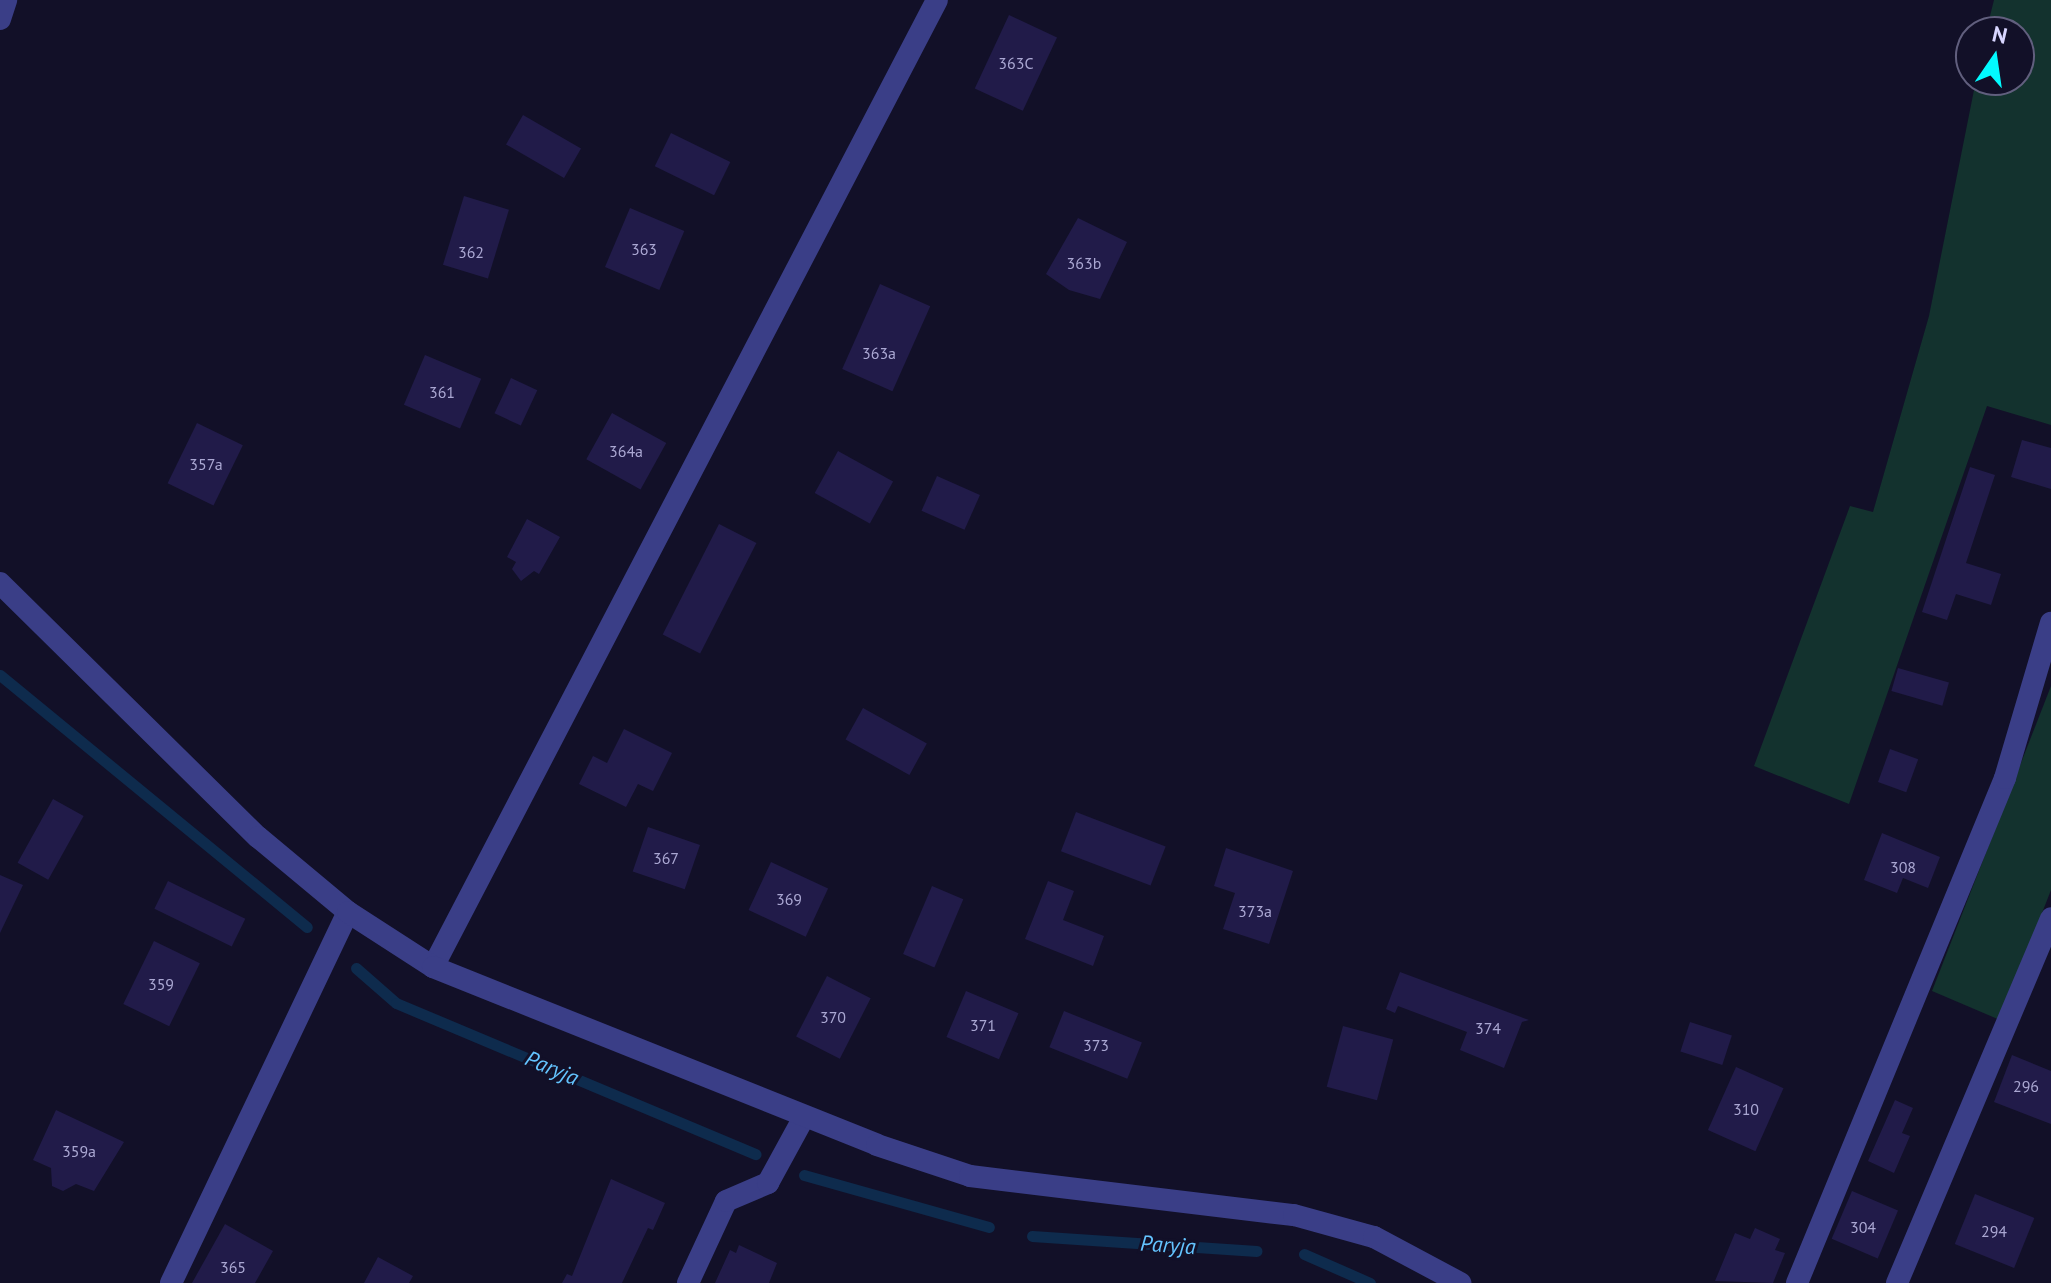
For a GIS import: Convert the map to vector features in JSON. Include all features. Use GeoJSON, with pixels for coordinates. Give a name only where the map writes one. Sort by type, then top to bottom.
{"type":"FeatureCollection","features":[{"type":"Feature","properties":{"kind":"street"},"geometry":{"type":"LineString","coordinates":[[0,19],[6,0]]}},
{"type":"Feature","properties":{"kind":"street"},"geometry":{"type":"LineString","coordinates":[[433,967],[937,0]]}},
{"type":"Feature","properties":{"kind":"street"},"geometry":{"type":"LineString","coordinates":[[0,583],[237,817],[348,912],[433,967],[804,1117],[970,1176],[1294,1215],[1374,1237],[1460,1283]]}},
{"type":"Feature","properties":{"kind":"street"},"geometry":{"type":"LineString","coordinates":[[1797,1283],[2005,778],[2051,623]]}},
{"type":"Feature","properties":{"kind":"street"},"geometry":{"type":"LineString","coordinates":[[171,1283],[348,912]]}},
{"type":"Feature","properties":{"kind":"street"},"geometry":{"type":"LineString","coordinates":[[1897,1283],[2051,918]]}},
{"type":"Feature","properties":{"kind":"street"},"geometry":{"type":"LineString","coordinates":[[688,1283],[726,1201],[768,1183],[804,1117]]}},
{"type":"Feature","properties":{"kind":"green space"},"geometry":{"type":"Polygon","coordinates":[[[1994,0],[2051,0],[2051,425],[1987,406],[1849,804],[1754,766],[1850,506],[1873,512],[1929,316],[1973,96],[2035,96],[2035,16],[1990,16],[1994,0]]]}},
{"type":"Feature","properties":{"kind":"green space"},"geometry":{"type":"Polygon","coordinates":[[[2051,686],[2051,890],[2000,1020],[1932,991],[2051,686]]]}},
{"type":"Feature","properties":{"kind":"building"},"geometry":{"type":"Polygon","coordinates":[[[1009,15],[1057,37],[1023,111],[975,88],[1009,15]]]}},
{"type":"Feature","properties":{"kind":"building"},"geometry":{"type":"Polygon","coordinates":[[[523,115],[581,149],[564,178],[506,144],[523,115]]]}},
{"type":"Feature","properties":{"kind":"building"},"geometry":{"type":"Polygon","coordinates":[[[671,133],[730,162],[714,195],[655,166],[671,133]]]}},
{"type":"Feature","properties":{"kind":"building"},"geometry":{"type":"Polygon","coordinates":[[[464,196],[509,210],[488,279],[443,265],[464,196]]]}},
{"type":"Feature","properties":{"kind":"building"},"geometry":{"type":"Polygon","coordinates":[[[630,208],[684,231],[659,290],[605,267],[630,208]]]}},
{"type":"Feature","properties":{"kind":"building"},"geometry":{"type":"Polygon","coordinates":[[[1078,218],[1127,242],[1100,299],[1069,290],[1046,274],[1078,218]]]}},
{"type":"Feature","properties":{"kind":"building"},"geometry":{"type":"Polygon","coordinates":[[[880,284],[930,306],[892,391],[842,369],[880,284]]]}},
{"type":"Feature","properties":{"kind":"building"},"geometry":{"type":"Polygon","coordinates":[[[425,355],[481,379],[460,429],[404,405],[425,355]]]}},
{"type":"Feature","properties":{"kind":"building"},"geometry":{"type":"Polygon","coordinates":[[[511,378],[537,390],[521,426],[495,413],[511,378]]]}},
{"type":"Feature","properties":{"kind":"building"},"geometry":{"type":"Polygon","coordinates":[[[612,413],[666,443],[641,489],[586,459],[612,413]]]}},
{"type":"Feature","properties":{"kind":"building"},"geometry":{"type":"Polygon","coordinates":[[[197,423],[243,445],[213,506],[168,483],[197,423]]]}},
{"type":"Feature","properties":{"kind":"building"},"geometry":{"type":"Polygon","coordinates":[[[2022,440],[2051,448],[2051,489],[2011,477],[2022,440]]]}},
{"type":"Feature","properties":{"kind":"building"},"geometry":{"type":"Polygon","coordinates":[[[838,451],[893,482],[870,524],[815,493],[838,451]]]}},
{"type":"Feature","properties":{"kind":"building"},"geometry":{"type":"Polygon","coordinates":[[[1970,467],[1995,475],[1966,563],[2001,574],[1991,605],[1956,594],[1947,620],[1922,612],[1970,467]]]}},
{"type":"Feature","properties":{"kind":"building"},"geometry":{"type":"Polygon","coordinates":[[[937,476],[980,495],[964,530],[922,511],[937,476]]]}},
{"type":"Feature","properties":{"kind":"building"},"geometry":{"type":"Polygon","coordinates":[[[527,519],[560,537],[539,574],[534,571],[521,581],[512,569],[516,562],[507,557],[527,519]]]}},
{"type":"Feature","properties":{"kind":"building"},"geometry":{"type":"Polygon","coordinates":[[[719,524],[756,543],[700,654],[663,634],[719,524]]]}},
{"type":"Feature","properties":{"kind":"building"},"geometry":{"type":"Polygon","coordinates":[[[1898,668],[1949,683],[1942,706],[1891,691],[1898,668]]]}},
{"type":"Feature","properties":{"kind":"building"},"geometry":{"type":"Polygon","coordinates":[[[863,708],[927,743],[909,775],[846,739],[863,708]]]}},
{"type":"Feature","properties":{"kind":"building"},"geometry":{"type":"Polygon","coordinates":[[[624,729],[672,753],[653,791],[638,784],[626,807],[579,784],[593,756],[607,763],[624,729]]]}},
{"type":"Feature","properties":{"kind":"building"},"geometry":{"type":"Polygon","coordinates":[[[1890,749],[1918,759],[1906,792],[1878,782],[1890,749]]]}},
{"type":"Feature","properties":{"kind":"building"},"geometry":{"type":"Polygon","coordinates":[[[53,799],[84,816],[48,880],[18,863],[53,799]]]}},
{"type":"Feature","properties":{"kind":"building"},"geometry":{"type":"Polygon","coordinates":[[[1076,812],[1166,846],[1151,886],[1061,851],[1076,812]]]}},
{"type":"Feature","properties":{"kind":"building"},"geometry":{"type":"Polygon","coordinates":[[[648,827],[700,845],[685,889],[633,871],[648,827]]]}},
{"type":"Feature","properties":{"kind":"building"},"geometry":{"type":"Polygon","coordinates":[[[1882,833],[1940,857],[1928,888],[1903,878],[1897,893],[1864,880],[1882,833]]]}},
{"type":"Feature","properties":{"kind":"building"},"geometry":{"type":"Polygon","coordinates":[[[1226,848],[1293,871],[1269,944],[1223,929],[1235,893],[1214,886],[1226,848]]]}},
{"type":"Feature","properties":{"kind":"building"},"geometry":{"type":"Polygon","coordinates":[[[771,862],[828,889],[806,937],[749,910],[771,862]]]}},
{"type":"Feature","properties":{"kind":"building"},"geometry":{"type":"Polygon","coordinates":[[[0,875],[23,885],[0,933],[0,875]]]}},
{"type":"Feature","properties":{"kind":"building"},"geometry":{"type":"Polygon","coordinates":[[[168,881],[245,919],[232,947],[154,909],[168,881]]]}},
{"type":"Feature","properties":{"kind":"building"},"geometry":{"type":"Polygon","coordinates":[[[1048,881],[1074,891],[1063,920],[1104,936],[1093,966],[1025,939],[1048,881]]]}},
{"type":"Feature","properties":{"kind":"building"},"geometry":{"type":"Polygon","coordinates":[[[932,886],[963,899],[934,967],[903,954],[932,886]]]}},
{"type":"Feature","properties":{"kind":"building"},"geometry":{"type":"Polygon","coordinates":[[[154,941],[200,963],[169,1026],[123,1004],[154,941]]]}},
{"type":"Feature","properties":{"kind":"building"},"geometry":{"type":"Polygon","coordinates":[[[1400,972],[1529,1020],[1522,1022],[1504,1068],[1460,1050],[1467,1032],[1398,1006],[1395,1013],[1386,1009],[1400,972]]]}},
{"type":"Feature","properties":{"kind":"building"},"geometry":{"type":"Polygon","coordinates":[[[827,976],[871,998],[840,1059],[796,1037],[827,976]]]}},
{"type":"Feature","properties":{"kind":"building"},"geometry":{"type":"Polygon","coordinates":[[[966,991],[1018,1013],[999,1059],[946,1037],[966,991]]]}},
{"type":"Feature","properties":{"kind":"building"},"geometry":{"type":"Polygon","coordinates":[[[1064,1011],[1142,1042],[1127,1079],[1049,1047],[1064,1011]]]}},
{"type":"Feature","properties":{"kind":"building"},"geometry":{"type":"Polygon","coordinates":[[[1690,1022],[1732,1036],[1722,1065],[1680,1051],[1690,1022]]]}},
{"type":"Feature","properties":{"kind":"building"},"geometry":{"type":"Polygon","coordinates":[[[1343,1026],[1393,1039],[1377,1100],[1327,1087],[1343,1026]]]}},
{"type":"Feature","properties":{"kind":"building"},"geometry":{"type":"Polygon","coordinates":[[[2012,1055],[2051,1071],[2051,1124],[1994,1102],[2012,1055]]]}},
{"type":"Feature","properties":{"kind":"building"},"geometry":{"type":"Polygon","coordinates":[[[1736,1067],[1784,1088],[1755,1151],[1708,1130],[1736,1067]]]}},
{"type":"Feature","properties":{"kind":"building"},"geometry":{"type":"Polygon","coordinates":[[[1895,1100],[1913,1108],[1902,1133],[1910,1136],[1894,1173],[1868,1161],[1895,1100]]]}},
{"type":"Feature","properties":{"kind":"building"},"geometry":{"type":"Polygon","coordinates":[[[56,1110],[124,1142],[94,1191],[76,1184],[63,1191],[52,1186],[51,1168],[33,1160],[56,1110]]]}},
{"type":"Feature","properties":{"kind":"building"},"geometry":{"type":"Polygon","coordinates":[[[611,1179],[665,1203],[653,1230],[648,1228],[622,1283],[562,1283],[567,1274],[572,1276],[611,1179]]]}},
{"type":"Feature","properties":{"kind":"building"},"geometry":{"type":"Polygon","coordinates":[[[1852,1191],[1898,1211],[1878,1258],[1832,1239],[1852,1191]]]}},
{"type":"Feature","properties":{"kind":"building"},"geometry":{"type":"Polygon","coordinates":[[[1975,1194],[2034,1218],[2014,1268],[1955,1244],[1975,1194]]]}},
{"type":"Feature","properties":{"kind":"building"},"geometry":{"type":"Polygon","coordinates":[[[225,1224],[273,1251],[255,1283],[192,1283],[225,1224]]]}},
{"type":"Feature","properties":{"kind":"building"},"geometry":{"type":"Polygon","coordinates":[[[1755,1228],[1780,1239],[1775,1250],[1785,1253],[1773,1283],[1715,1281],[1735,1233],[1750,1239],[1755,1228]]]}},
{"type":"Feature","properties":{"kind":"building"},"geometry":{"type":"Polygon","coordinates":[[[739,1245],[777,1263],[769,1283],[715,1283],[730,1250],[736,1253],[739,1245]]]}},
{"type":"Feature","properties":{"kind":"building"},"geometry":{"type":"Polygon","coordinates":[[[378,1257],[413,1276],[409,1283],[364,1283],[378,1257]]]}},
{"type":"Feature","properties":{"kind":"waterway","name":"Paryja"},"geometry":{"type":"LineString","coordinates":[[0,675],[307,927]]}},
{"type":"Feature","properties":{"kind":"waterway","name":"Paryja"},"geometry":{"type":"LineString","coordinates":[[356,968],[396,1003],[756,1154]]}},
{"type":"Feature","properties":{"kind":"waterway","name":"Paryja"},"geometry":{"type":"LineString","coordinates":[[804,1175],[989,1227]]}},
{"type":"Feature","properties":{"kind":"waterway","name":"Paryja"},"geometry":{"type":"LineString","coordinates":[[1032,1236],[1256,1251]]}},
{"type":"Feature","properties":{"kind":"waterway","name":"Paryja"},"geometry":{"type":"LineString","coordinates":[[1304,1254],[1370,1283]]}}]}
